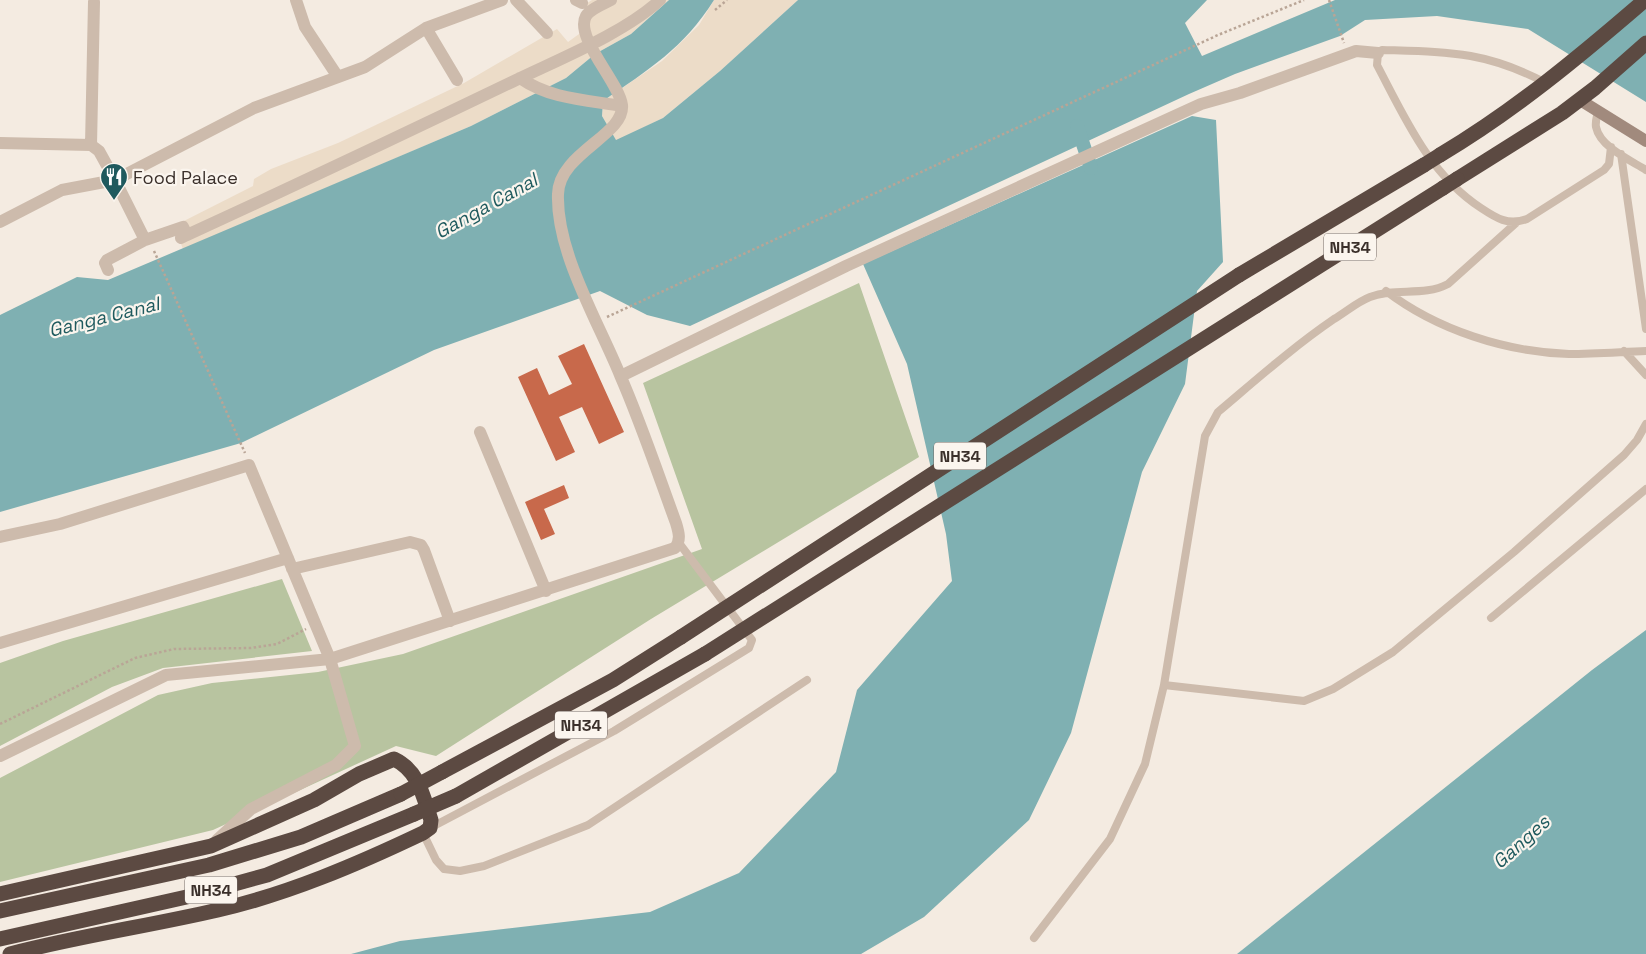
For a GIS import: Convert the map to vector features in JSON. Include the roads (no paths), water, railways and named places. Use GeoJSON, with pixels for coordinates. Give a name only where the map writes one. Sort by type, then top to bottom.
{"type":"FeatureCollection","features":[{"type":"Feature","properties":{"kind":"highway","name":"NH34"},"geometry":{"type":"LineString","coordinates":[[0,911],[209,865],[302,837],[401,794],[613,680],[1239,275],[1487,128],[1564,70],[1645,0]]}},
{"type":"Feature","properties":{"kind":"highway","name":"NH34"},"geometry":{"type":"LineString","coordinates":[[0,939],[191,896],[267,875],[456,796],[705,654],[1443,188],[1580,100],[1646,43]]}},
{"type":"Feature","properties":{"kind":"highway"},"geometry":{"type":"LineString","coordinates":[[0,894],[212,845],[314,800],[359,774],[394,759],[406,765],[415,775],[431,820],[426,830],[300,886],[219,910],[63,940],[10,954]]}},
{"type":"Feature","properties":{"kind":"street"},"geometry":{"type":"LineString","coordinates":[[296,0],[305,27],[338,77]]}},
{"type":"Feature","properties":{"kind":"street"},"geometry":{"type":"LineString","coordinates":[[0,222],[62,190],[115,180],[254,108],[365,67],[426,28],[502,0]]}},
{"type":"Feature","properties":{"kind":"street"},"geometry":{"type":"LineString","coordinates":[[516,0],[547,33]]}},
{"type":"Feature","properties":{"kind":"street"},"geometry":{"type":"LineString","coordinates":[[0,756],[166,675],[330,659],[668,552],[679,543],[676,524],[621,376],[577,279],[558,217],[558,191],[567,169],[580,153],[610,130],[621,116],[622,106],[618,91],[592,49],[584,22],[586,15],[611,0]]}},
{"type":"Feature","properties":{"kind":"street"},"geometry":{"type":"LineString","coordinates":[[108,270],[105,263],[107,260],[182,227],[183,237],[341,165],[520,78],[592,49],[647,12],[660,0]]}},
{"type":"Feature","properties":{"kind":"street"},"geometry":{"type":"LineString","coordinates":[[92,145],[94,2]]}},
{"type":"Feature","properties":{"kind":"street"},"geometry":{"type":"LineString","coordinates":[[426,28],[457,80]]}},
{"type":"Feature","properties":{"kind":"street"},"geometry":{"type":"LineString","coordinates":[[621,376],[846,266],[1201,104],[1240,93],[1356,52],[1378,53]]}},
{"type":"Feature","properties":{"kind":"street"},"geometry":{"type":"LineString","coordinates":[[520,78],[534,88],[551,95],[622,106]]}},
{"type":"Feature","properties":{"kind":"street"},"geometry":{"type":"LineString","coordinates":[[1580,100],[1646,141]]}},
{"type":"Feature","properties":{"kind":"street"},"geometry":{"type":"LineString","coordinates":[[0,143],[92,145],[99,151],[149,243]]}},
{"type":"Feature","properties":{"kind":"street"},"geometry":{"type":"LineString","coordinates":[[480,432],[546,591]]}},
{"type":"Feature","properties":{"kind":"street"},"geometry":{"type":"LineString","coordinates":[[0,537],[60,524],[249,465],[330,659],[355,746],[336,765],[251,809],[212,845]]}},
{"type":"Feature","properties":{"kind":"street"},"geometry":{"type":"LineString","coordinates":[[0,643],[290,563],[410,542],[416,543],[424,550],[450,621]]}},
{"type":"Feature","properties":{"kind":"lane"},"geometry":{"type":"LineString","coordinates":[[1516,223],[1506,222],[1491,215],[1460,195],[1424,153],[1377,65],[1378,53],[1382,50],[1458,52],[1519,69],[1546,83]]}},
{"type":"Feature","properties":{"kind":"lane"},"geometry":{"type":"LineString","coordinates":[[1598,111],[1596,126],[1599,136],[1611,147],[1646,170]]}},
{"type":"Feature","properties":{"kind":"lane"},"geometry":{"type":"LineString","coordinates":[[1034,938],[1110,839],[1145,764],[1164,685],[1205,436],[1218,412],[1299,342],[1360,302],[1386,292],[1425,292],[1448,284],[1516,223],[1566,196],[1604,170],[1609,164],[1611,147]]}},
{"type":"Feature","properties":{"kind":"lane"},"geometry":{"type":"LineString","coordinates":[[1621,154],[1646,330]]}},
{"type":"Feature","properties":{"kind":"lane"},"geometry":{"type":"LineString","coordinates":[[1386,292],[1404,305],[1459,331],[1519,349],[1569,354],[1646,351]]}},
{"type":"Feature","properties":{"kind":"lane"},"geometry":{"type":"LineString","coordinates":[[1624,352],[1646,374]]}},
{"type":"Feature","properties":{"kind":"lane"},"geometry":{"type":"LineString","coordinates":[[1164,685],[1304,701],[1333,689],[1393,652],[1514,552],[1624,454],[1637,440],[1646,424]]}},
{"type":"Feature","properties":{"kind":"lane"},"geometry":{"type":"LineString","coordinates":[[1491,618],[1646,489]]}},
{"type":"Feature","properties":{"kind":"lane"},"geometry":{"type":"LineString","coordinates":[[679,543],[752,640],[749,648],[614,731],[426,830],[436,860],[444,869],[460,871],[484,866],[588,825],[807,680]]}},
{"type":"Feature","properties":{"kind":"water","name":"Ganga Canal"},"geometry":{"type":"Polygon","coordinates":[[[669,0],[714,0],[678,45],[650,68],[603,101],[602,116],[616,140],[663,118],[720,71],[798,0],[1207,0],[1185,23],[1202,56],[1335,0],[1646,0],[1646,102],[1528,29],[1437,16],[1365,20],[1340,36],[1235,74],[1189,94],[690,326],[647,315],[600,291],[434,350],[241,443],[0,512],[0,315],[77,277],[108,280],[471,126],[566,78],[595,54],[631,34],[669,0]]]}},
{"type":"Feature","properties":{"kind":"water"},"geometry":{"type":"Polygon","coordinates":[[[1192,116],[1216,120],[1223,262],[1197,291],[1185,384],[1142,472],[1071,733],[1029,820],[924,917],[861,954],[351,954],[400,941],[650,912],[739,873],[836,772],[857,690],[952,581],[946,534],[907,364],[863,264],[1192,116]]]}},
{"type":"Feature","properties":{"kind":"water","name":"Ganges"},"geometry":{"type":"Polygon","coordinates":[[[1646,630],[1646,954],[1237,954],[1592,670],[1646,630]]]}},
{"type":"Feature","properties":{"kind":"waterway"},"geometry":{"type":"LineString","coordinates":[[1077,126],[1091,168]]}},
{"type":"Feature","properties":{"kind":"place","name":"Food Palace"},"geometry":{"type":"Point","coordinates":[114,201]}}]}
